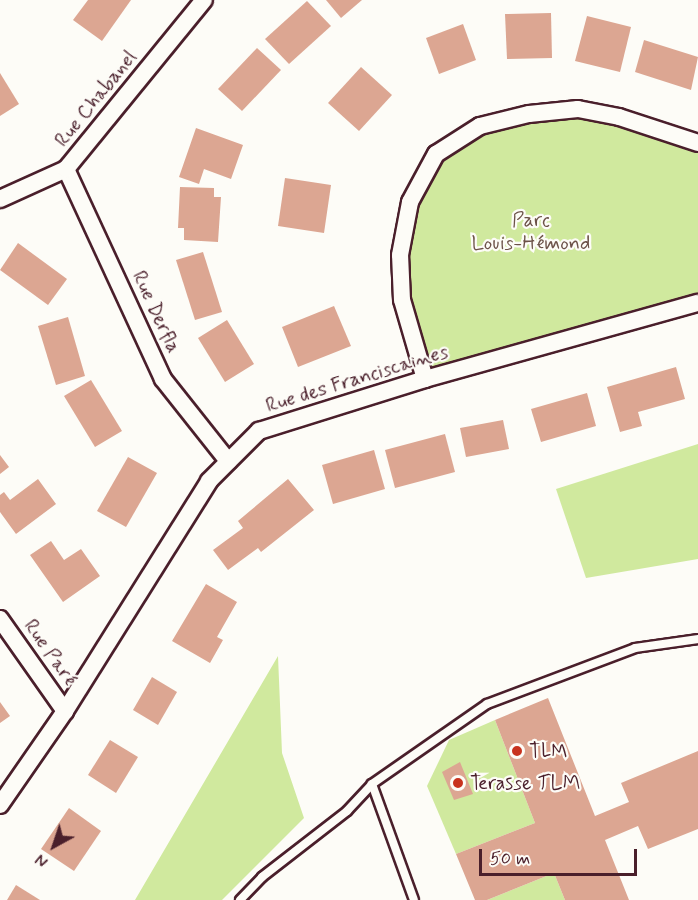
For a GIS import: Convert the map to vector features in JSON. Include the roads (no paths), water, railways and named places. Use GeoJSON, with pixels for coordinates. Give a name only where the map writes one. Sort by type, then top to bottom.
{"type":"FeatureCollection","features":[{"type":"Feature","properties":{"kind":"street","name":"Rue Chabanel"},"geometry":{"type":"LineString","coordinates":[[0,199],[66,169],[204,0]]}},
{"type":"Feature","properties":{"kind":"street"},"geometry":{"type":"LineString","coordinates":[[425,379],[402,300],[400,255],[410,202],[436,154],[480,126],[529,114],[578,109],[619,117],[698,143]]}},
{"type":"Feature","properties":{"kind":"street","name":"Rue Derfla"},"geometry":{"type":"LineString","coordinates":[[66,169],[163,379],[228,461]]}},
{"type":"Feature","properties":{"kind":"street","name":"Rue des Franciscaines"},"geometry":{"type":"LineString","coordinates":[[0,805],[65,711],[210,481],[260,431],[425,379],[698,303]]}},
{"type":"Feature","properties":{"kind":"street","name":"Rue Paré"},"geometry":{"type":"LineString","coordinates":[[0,619],[65,711]]}},
{"type":"Feature","properties":{"kind":"lane"},"geometry":{"type":"LineString","coordinates":[[240,900],[262,877],[347,811],[372,784],[487,704],[635,648],[698,639]]}},
{"type":"Feature","properties":{"kind":"lane"},"geometry":{"type":"LineString","coordinates":[[372,784],[414,900]]}},
{"type":"Feature","properties":{"kind":"place","name":"TLM"},"geometry":{"type":"Point","coordinates":[517,751]}},
{"type":"Feature","properties":{"kind":"place","name":"Terasse TLM"},"geometry":{"type":"Point","coordinates":[458,783]}},
{"type":"Feature","properties":{"kind":"park label","name":"Parc Louis-Hémond"},"geometry":{"type":"Point","coordinates":[531,232]}}]}
